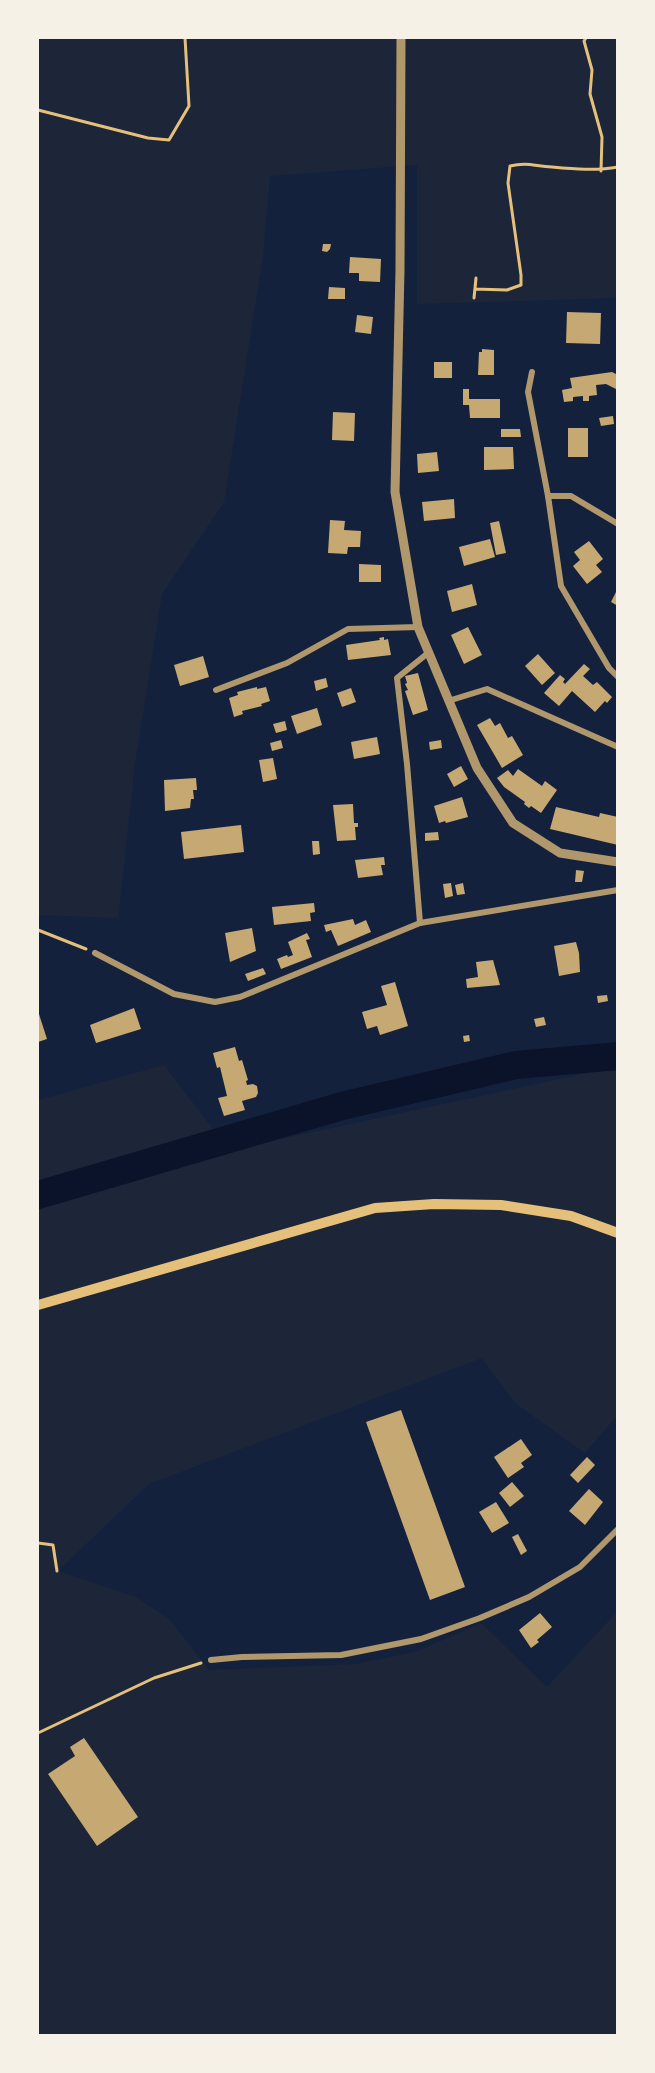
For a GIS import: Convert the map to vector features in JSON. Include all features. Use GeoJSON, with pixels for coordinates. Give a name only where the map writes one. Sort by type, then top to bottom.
{"type":"FeatureCollection","features":[{"type":"Feature","properties":{"kind":"main road"},"geometry":{"type":"LineString","coordinates":[[38,1305],[375,1208],[434,1204],[501,1205],[571,1216],[618,1233]]}},
{"type":"Feature","properties":{"kind":"street"},"geometry":{"type":"LineString","coordinates":[[401,38],[396,492],[418,627],[477,768],[513,823],[560,853],[618,862]]}},
{"type":"Feature","properties":{"kind":"street"},"geometry":{"type":"LineString","coordinates":[[532,372],[528,392],[548,496],[561,586],[609,668],[618,677]]}},
{"type":"Feature","properties":{"kind":"street"},"geometry":{"type":"LineString","coordinates":[[548,496],[571,496],[618,524]]}},
{"type":"Feature","properties":{"kind":"street"},"geometry":{"type":"LineString","coordinates":[[216,690],[286,663],[348,629],[418,627]]}},
{"type":"Feature","properties":{"kind":"street"},"geometry":{"type":"LineString","coordinates":[[420,922],[407,764],[397,678],[428,653]]}},
{"type":"Feature","properties":{"kind":"street"},"geometry":{"type":"LineString","coordinates":[[448,701],[487,689],[617,747]]}},
{"type":"Feature","properties":{"kind":"street"},"geometry":{"type":"LineString","coordinates":[[95,952],[174,994],[215,1002],[240,997],[420,922],[618,890]]}},
{"type":"Feature","properties":{"kind":"street"},"geometry":{"type":"LineString","coordinates":[[212,1660],[242,1657],[341,1655],[421,1639],[480,1618],[529,1597],[580,1567],[618,1529]]}},
{"type":"Feature","properties":{"kind":"path"},"geometry":{"type":"LineString","coordinates":[[38,110],[148,138],[169,140],[189,106],[185,38]]}},
{"type":"Feature","properties":{"kind":"path"},"geometry":{"type":"LineString","coordinates":[[585,38],[592,70],[590,94],[602,137],[601,171]]}},
{"type":"Feature","properties":{"kind":"path"},"geometry":{"type":"LineString","coordinates":[[474,298],[476,278],[475,289],[507,290],[521,285],[508,183],[510,166],[524,163],[601,171],[618,168]]}},
{"type":"Feature","properties":{"kind":"path"},"geometry":{"type":"LineString","coordinates":[[38,930],[95,952]]}},
{"type":"Feature","properties":{"kind":"path"},"geometry":{"type":"LineString","coordinates":[[38,1543],[53,1545],[57,1571]]}},
{"type":"Feature","properties":{"kind":"path"},"geometry":{"type":"LineString","coordinates":[[38,1733],[154,1678],[212,1660]]}},
{"type":"Feature","properties":{"kind":"shaded area"},"geometry":{"type":"Polygon","coordinates":[[[38,38],[617,38],[617,298],[417,304],[417,165],[270,176],[263,256],[224,502],[162,594],[135,764],[118,918],[38,915],[38,38]]]}},
{"type":"Feature","properties":{"kind":"shaded area"},"geometry":{"type":"Polygon","coordinates":[[[164,1065],[229,1150],[606,1069],[617,1069],[617,1416],[585,1453],[515,1403],[482,1358],[149,1484],[58,1571],[136,1597],[170,1620],[209,1670],[356,1664],[418,1651],[481,1623],[547,1687],[617,1612],[617,2035],[38,2036],[38,1100],[164,1065]]]}},
{"type":"Feature","properties":{"kind":"building"},"geometry":{"type":"Polygon","coordinates":[[[323,244],[331,244],[327,252],[322,251],[323,244]]]}},
{"type":"Feature","properties":{"kind":"building"},"geometry":{"type":"Polygon","coordinates":[[[350,257],[381,259],[380,282],[359,281],[359,273],[349,273],[350,257]]]}},
{"type":"Feature","properties":{"kind":"building"},"geometry":{"type":"Polygon","coordinates":[[[329,287],[345,288],[345,299],[328,299],[329,287]]]}},
{"type":"Feature","properties":{"kind":"building"},"geometry":{"type":"Polygon","coordinates":[[[567,312],[601,313],[600,344],[566,343],[567,312]]]}},
{"type":"Feature","properties":{"kind":"building"},"geometry":{"type":"Polygon","coordinates":[[[357,315],[373,317],[371,334],[355,332],[357,315]]]}},
{"type":"Feature","properties":{"kind":"building"},"geometry":{"type":"Polygon","coordinates":[[[482,349],[494,350],[494,375],[478,375],[479,352],[482,352],[482,349]]]}},
{"type":"Feature","properties":{"kind":"building"},"geometry":{"type":"Polygon","coordinates":[[[434,362],[452,362],[452,378],[434,378],[434,362]]]}},
{"type":"Feature","properties":{"kind":"building"},"geometry":{"type":"Polygon","coordinates":[[[612,372],[618,375],[618,390],[606,384],[596,385],[597,395],[589,396],[589,401],[583,401],[583,396],[573,397],[573,401],[564,402],[562,390],[572,388],[570,378],[612,372]]]}},
{"type":"Feature","properties":{"kind":"building"},"geometry":{"type":"Polygon","coordinates":[[[463,389],[469,389],[469,399],[500,399],[500,418],[470,418],[469,405],[463,405],[463,389]]]}},
{"type":"Feature","properties":{"kind":"building"},"geometry":{"type":"Polygon","coordinates":[[[333,412],[355,413],[354,441],[332,440],[333,412]]]}},
{"type":"Feature","properties":{"kind":"building"},"geometry":{"type":"Polygon","coordinates":[[[613,416],[614,424],[601,426],[599,418],[613,416]]]}},
{"type":"Feature","properties":{"kind":"building"},"geometry":{"type":"Polygon","coordinates":[[[568,428],[588,428],[588,457],[568,457],[568,428]]]}},
{"type":"Feature","properties":{"kind":"building"},"geometry":{"type":"Polygon","coordinates":[[[501,429],[520,429],[521,437],[501,437],[501,429]]]}},
{"type":"Feature","properties":{"kind":"building"},"geometry":{"type":"Polygon","coordinates":[[[484,447],[513,447],[514,469],[484,470],[484,447]]]}},
{"type":"Feature","properties":{"kind":"building"},"geometry":{"type":"Polygon","coordinates":[[[437,452],[439,471],[418,473],[417,454],[437,452]]]}},
{"type":"Feature","properties":{"kind":"building"},"geometry":{"type":"Polygon","coordinates":[[[454,499],[455,518],[424,521],[422,502],[454,499]]]}},
{"type":"Feature","properties":{"kind":"building"},"geometry":{"type":"Polygon","coordinates":[[[330,520],[345,521],[344,530],[361,531],[360,547],[348,547],[347,554],[328,553],[330,520]]]}},
{"type":"Feature","properties":{"kind":"building"},"geometry":{"type":"Polygon","coordinates":[[[499,521],[506,553],[496,555],[490,523],[499,521]]]}},
{"type":"Feature","properties":{"kind":"building"},"geometry":{"type":"Polygon","coordinates":[[[490,539],[495,557],[464,566],[459,547],[490,539]]]}},
{"type":"Feature","properties":{"kind":"building"},"geometry":{"type":"Polygon","coordinates":[[[589,541],[603,559],[596,565],[602,572],[587,584],[573,566],[580,560],[574,552],[589,541]]]}},
{"type":"Feature","properties":{"kind":"building"},"geometry":{"type":"Polygon","coordinates":[[[359,564],[381,565],[381,582],[359,582],[359,564]]]}},
{"type":"Feature","properties":{"kind":"building"},"geometry":{"type":"Polygon","coordinates":[[[472,584],[477,605],[452,612],[447,591],[472,584]]]}},
{"type":"Feature","properties":{"kind":"building"},"geometry":{"type":"Polygon","coordinates":[[[618,588],[618,606],[611,602],[618,588]]]}},
{"type":"Feature","properties":{"kind":"building"},"geometry":{"type":"Polygon","coordinates":[[[468,627],[482,655],[464,664],[451,635],[468,627]]]}},
{"type":"Feature","properties":{"kind":"building"},"geometry":{"type":"Polygon","coordinates":[[[384,637],[384,640],[388,639],[391,655],[348,660],[346,645],[380,640],[379,638],[384,637]]]}},
{"type":"Feature","properties":{"kind":"building"},"geometry":{"type":"Polygon","coordinates":[[[538,654],[555,673],[542,685],[525,666],[538,654]]]}},
{"type":"Feature","properties":{"kind":"building"},"geometry":{"type":"Polygon","coordinates":[[[203,656],[209,677],[180,686],[174,665],[203,656]]]}},
{"type":"Feature","properties":{"kind":"building"},"geometry":{"type":"Polygon","coordinates":[[[584,664],[590,669],[583,676],[593,685],[597,682],[612,697],[595,712],[572,691],[559,706],[544,693],[560,675],[565,679],[563,682],[565,684],[584,664]]]}},
{"type":"Feature","properties":{"kind":"building"},"geometry":{"type":"Polygon","coordinates":[[[418,673],[428,710],[413,715],[405,691],[408,690],[405,676],[418,673]]]}},
{"type":"Feature","properties":{"kind":"building"},"geometry":{"type":"Polygon","coordinates":[[[326,678],[328,687],[316,691],[314,681],[326,678]]]}},
{"type":"Feature","properties":{"kind":"building"},"geometry":{"type":"Polygon","coordinates":[[[257,687],[257,689],[266,687],[270,701],[261,704],[262,706],[242,711],[243,714],[234,717],[229,698],[238,695],[237,692],[257,687]]]}},
{"type":"Feature","properties":{"kind":"building"},"geometry":{"type":"Polygon","coordinates":[[[351,688],[356,702],[342,707],[337,693],[351,688]]]}},
{"type":"Feature","properties":{"kind":"building"},"geometry":{"type":"Polygon","coordinates":[[[317,708],[322,725],[297,734],[291,716],[317,708]]]}},
{"type":"Feature","properties":{"kind":"building"},"geometry":{"type":"Polygon","coordinates":[[[490,718],[495,726],[500,723],[508,738],[512,736],[523,755],[502,768],[477,725],[490,718]]]}},
{"type":"Feature","properties":{"kind":"building"},"geometry":{"type":"Polygon","coordinates":[[[285,721],[287,730],[276,733],[273,724],[285,721]]]}},
{"type":"Feature","properties":{"kind":"building"},"geometry":{"type":"Polygon","coordinates":[[[377,737],[380,754],[354,759],[351,742],[377,737]]]}},
{"type":"Feature","properties":{"kind":"building"},"geometry":{"type":"Polygon","coordinates":[[[281,740],[283,748],[272,751],[270,743],[281,740]]]}},
{"type":"Feature","properties":{"kind":"building"},"geometry":{"type":"Polygon","coordinates":[[[441,740],[442,748],[430,750],[429,742],[441,740]]]}},
{"type":"Feature","properties":{"kind":"building"},"geometry":{"type":"Polygon","coordinates":[[[273,758],[277,779],[263,782],[259,760],[273,758]]]}},
{"type":"Feature","properties":{"kind":"building"},"geometry":{"type":"Polygon","coordinates":[[[461,766],[468,779],[454,787],[447,774],[461,766]]]}},
{"type":"Feature","properties":{"kind":"building"},"geometry":{"type":"Polygon","coordinates":[[[518,769],[542,786],[545,781],[557,790],[541,813],[531,806],[529,808],[497,778],[508,770],[513,776],[518,769]]]}},
{"type":"Feature","properties":{"kind":"building"},"geometry":{"type":"Polygon","coordinates":[[[196,778],[197,790],[193,790],[194,799],[191,799],[190,808],[165,811],[164,780],[196,778]]]}},
{"type":"Feature","properties":{"kind":"building"},"geometry":{"type":"Polygon","coordinates":[[[462,797],[468,817],[439,823],[434,806],[462,797]]]}},
{"type":"Feature","properties":{"kind":"building"},"geometry":{"type":"Polygon","coordinates":[[[353,804],[354,823],[358,823],[358,827],[355,827],[356,840],[337,841],[333,805],[353,804]]]}},
{"type":"Feature","properties":{"kind":"building"},"geometry":{"type":"Polygon","coordinates":[[[556,807],[599,817],[600,813],[618,817],[618,845],[550,829],[556,807]]]}},
{"type":"Feature","properties":{"kind":"building"},"geometry":{"type":"Polygon","coordinates":[[[241,825],[244,852],[184,859],[181,832],[241,825]]]}},
{"type":"Feature","properties":{"kind":"building"},"geometry":{"type":"Polygon","coordinates":[[[438,832],[439,840],[425,841],[425,833],[438,832]]]}},
{"type":"Feature","properties":{"kind":"building"},"geometry":{"type":"Polygon","coordinates":[[[312,841],[319,841],[320,854],[313,855],[312,841]]]}},
{"type":"Feature","properties":{"kind":"building"},"geometry":{"type":"Polygon","coordinates":[[[384,857],[385,865],[381,865],[383,875],[358,878],[355,860],[384,857]]]}},
{"type":"Feature","properties":{"kind":"building"},"geometry":{"type":"Polygon","coordinates":[[[576,870],[584,871],[582,882],[575,882],[576,870]]]}},
{"type":"Feature","properties":{"kind":"building"},"geometry":{"type":"Polygon","coordinates":[[[451,883],[453,896],[445,898],[443,884],[451,883]]]}},
{"type":"Feature","properties":{"kind":"building"},"geometry":{"type":"Polygon","coordinates":[[[463,883],[465,894],[457,895],[455,885],[463,883]]]}},
{"type":"Feature","properties":{"kind":"building"},"geometry":{"type":"Polygon","coordinates":[[[314,903],[315,912],[310,913],[311,921],[274,925],[272,907],[314,903]]]}},
{"type":"Feature","properties":{"kind":"building"},"geometry":{"type":"Polygon","coordinates":[[[353,919],[355,925],[366,920],[371,932],[338,946],[331,930],[326,932],[324,925],[353,919]]]}},
{"type":"Feature","properties":{"kind":"building"},"geometry":{"type":"Polygon","coordinates":[[[252,928],[256,951],[230,962],[225,933],[252,928]]]}},
{"type":"Feature","properties":{"kind":"building"},"geometry":{"type":"Polygon","coordinates":[[[307,933],[310,939],[306,940],[312,957],[281,969],[277,959],[293,955],[288,942],[307,933]]]}},
{"type":"Feature","properties":{"kind":"building"},"geometry":{"type":"Polygon","coordinates":[[[576,942],[580,972],[559,976],[554,946],[576,942]]]}},
{"type":"Feature","properties":{"kind":"building"},"geometry":{"type":"Polygon","coordinates":[[[493,960],[500,985],[467,988],[466,979],[478,977],[476,962],[493,960]]]}},
{"type":"Feature","properties":{"kind":"building"},"geometry":{"type":"Polygon","coordinates":[[[263,968],[266,974],[248,981],[245,974],[263,968]]]}},
{"type":"Feature","properties":{"kind":"building"},"geometry":{"type":"Polygon","coordinates":[[[395,982],[408,1026],[380,1035],[377,1026],[367,1029],[362,1012],[387,1005],[381,986],[395,982]]]}},
{"type":"Feature","properties":{"kind":"building"},"geometry":{"type":"Polygon","coordinates":[[[607,995],[608,1001],[598,1003],[597,996],[607,995]]]}},
{"type":"Feature","properties":{"kind":"building"},"geometry":{"type":"Polygon","coordinates":[[[134,1008],[141,1029],[96,1043],[90,1025],[134,1008]]]}},
{"type":"Feature","properties":{"kind":"building"},"geometry":{"type":"Polygon","coordinates":[[[38,1011],[47,1039],[38,1042],[38,1011]]]}},
{"type":"Feature","properties":{"kind":"building"},"geometry":{"type":"Polygon","coordinates":[[[544,1017],[546,1025],[536,1027],[534,1019],[544,1017]]]}},
{"type":"Feature","properties":{"kind":"building"},"geometry":{"type":"Polygon","coordinates":[[[469,1035],[470,1041],[464,1042],[463,1036],[469,1035]]]}},
{"type":"Feature","properties":{"kind":"building"},"geometry":{"type":"Polygon","coordinates":[[[235,1047],[239,1061],[242,1060],[248,1080],[247,1085],[257,1086],[258,1093],[256,1097],[242,1101],[245,1110],[224,1116],[218,1098],[227,1096],[220,1067],[217,1068],[213,1053],[235,1047]]]}},
{"type":"Feature","properties":{"kind":"building"},"geometry":{"type":"Polygon","coordinates":[[[401,1410],[465,1587],[430,1600],[366,1422],[401,1410]]]}},
{"type":"Feature","properties":{"kind":"building"},"geometry":{"type":"Polygon","coordinates":[[[521,1439],[532,1455],[521,1463],[524,1467],[508,1478],[494,1457],[521,1439]]]}},
{"type":"Feature","properties":{"kind":"building"},"geometry":{"type":"Polygon","coordinates":[[[587,1457],[595,1465],[578,1483],[570,1475],[587,1457]]]}},
{"type":"Feature","properties":{"kind":"building"},"geometry":{"type":"Polygon","coordinates":[[[512,1482],[524,1496],[510,1507],[499,1493],[512,1482]]]}},
{"type":"Feature","properties":{"kind":"building"},"geometry":{"type":"Polygon","coordinates":[[[589,1489],[603,1502],[585,1525],[569,1511],[589,1489]]]}},
{"type":"Feature","properties":{"kind":"building"},"geometry":{"type":"Polygon","coordinates":[[[496,1502],[509,1523],[492,1533],[479,1512],[496,1502]]]}},
{"type":"Feature","properties":{"kind":"building"},"geometry":{"type":"Polygon","coordinates":[[[518,1534],[527,1551],[521,1555],[512,1537],[518,1534]]]}},
{"type":"Feature","properties":{"kind":"building"},"geometry":{"type":"Polygon","coordinates":[[[540,1613],[552,1627],[531,1648],[519,1630],[540,1613]]]}},
{"type":"Feature","properties":{"kind":"building"},"geometry":{"type":"Polygon","coordinates":[[[84,1738],[138,1817],[97,1846],[48,1774],[75,1756],[70,1747],[84,1738]]]}},
{"type":"Feature","properties":{"kind":"waterway"},"geometry":{"type":"LineString","coordinates":[[38,1195],[342,1106],[516,1065],[618,1056]]}}]}
